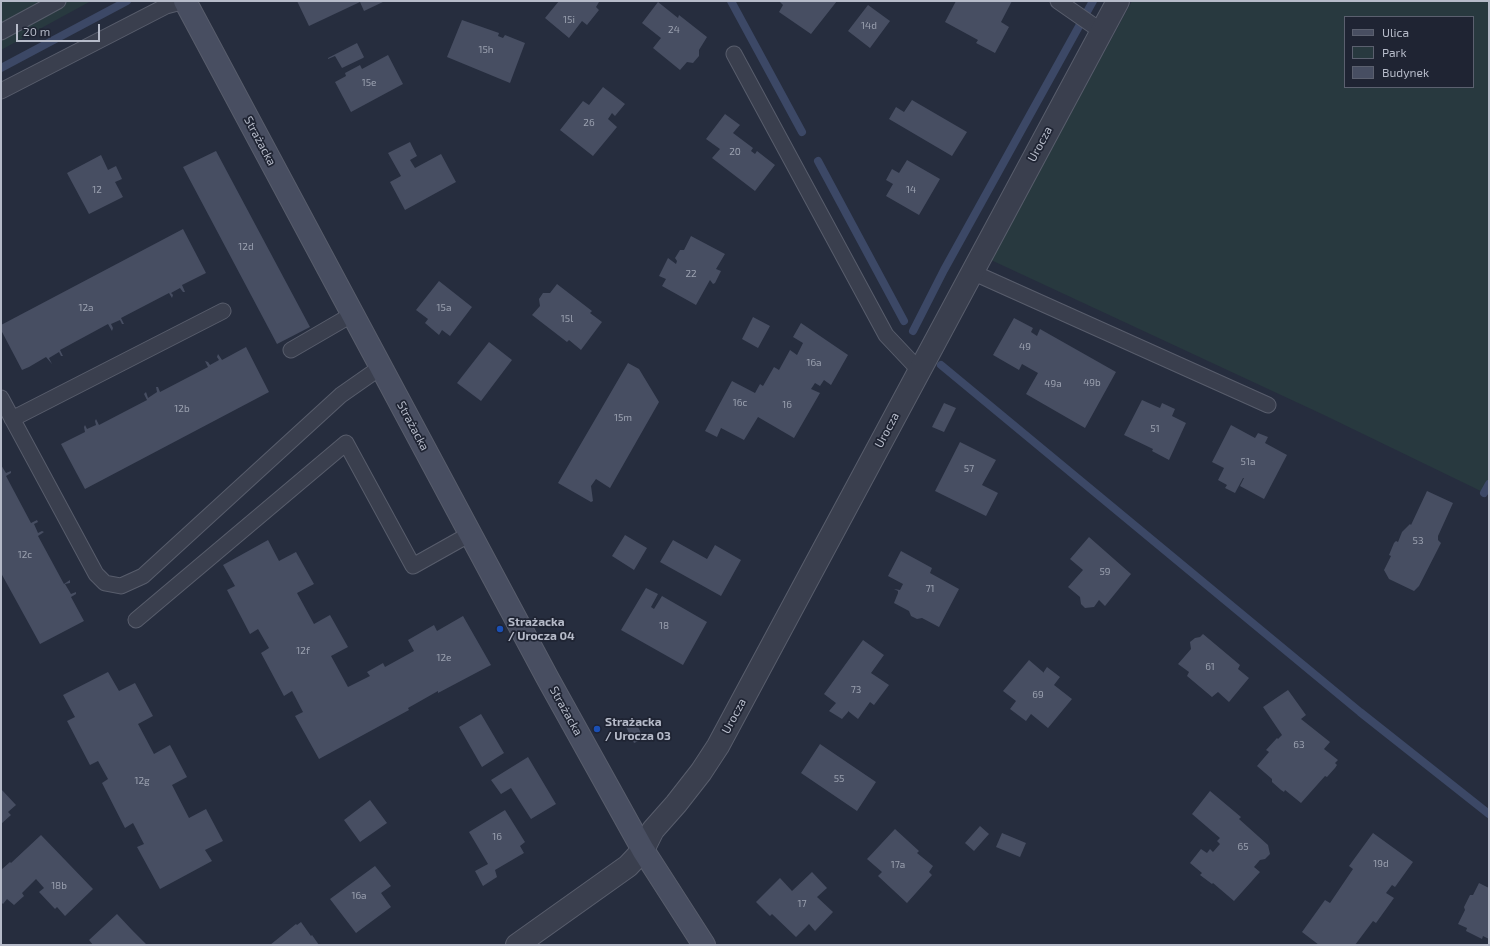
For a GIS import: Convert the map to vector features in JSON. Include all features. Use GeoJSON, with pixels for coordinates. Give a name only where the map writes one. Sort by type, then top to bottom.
{"type":"FeatureCollection","features":[{"type":"Feature","properties":{"kind":"street","name":"Strażacka"},"geometry":{"type":"LineString","coordinates":[[185,1],[518,623],[643,850],[704,945]]}},
{"type":"Feature","properties":{"kind":"street","name":"Urocza"},"geometry":{"type":"LineString","coordinates":[[643,850],[653,830],[701,772],[718,746],[1118,1]]}},
{"type":"Feature","properties":{"kind":"street"},"geometry":{"type":"LineString","coordinates":[[517,945],[628,866],[643,850]]}},
{"type":"Feature","properties":{"kind":"lane"},"geometry":{"type":"LineString","coordinates":[[1,32],[58,1]]}},
{"type":"Feature","properties":{"kind":"lane"},"geometry":{"type":"LineString","coordinates":[[1,91],[166,6],[185,1]]}},
{"type":"Feature","properties":{"kind":"lane"},"geometry":{"type":"LineString","coordinates":[[1058,1],[1101,31]]}},
{"type":"Feature","properties":{"kind":"lane"},"geometry":{"type":"LineString","coordinates":[[734,54],[886,335],[919,370]]}},
{"type":"Feature","properties":{"kind":"lane"},"geometry":{"type":"LineString","coordinates":[[972,272],[1268,405]]}},
{"type":"Feature","properties":{"kind":"lane"},"geometry":{"type":"LineString","coordinates":[[12,419],[223,311]]}},
{"type":"Feature","properties":{"kind":"lane"},"geometry":{"type":"LineString","coordinates":[[291,350],[353,314]]}},
{"type":"Feature","properties":{"kind":"lane"},"geometry":{"type":"LineString","coordinates":[[1,398],[96,574],[105,583],[121,586],[143,576],[341,395],[381,367]]}},
{"type":"Feature","properties":{"kind":"lane"},"geometry":{"type":"LineString","coordinates":[[136,620],[346,443],[413,566],[470,534]]}},
{"type":"Feature","properties":{"kind":"green space"},"geometry":{"type":"Polygon","coordinates":[[[1,1],[91,1],[1,50],[1,1]]]}},
{"type":"Feature","properties":{"kind":"green space"},"geometry":{"type":"Polygon","coordinates":[[[1132,1],[1489,1],[1489,495],[1324,415],[991,260],[1132,1]]]}},
{"type":"Feature","properties":{"kind":"building"},"geometry":{"type":"Polygon","coordinates":[[[297,1],[385,1],[364,11],[360,2],[309,26],[297,1]]]}},
{"type":"Feature","properties":{"kind":"building"},"geometry":{"type":"Polygon","coordinates":[[[559,1],[597,1],[599,2],[596,7],[599,10],[587,25],[582,21],[569,38],[545,18],[559,1]]]}},
{"type":"Feature","properties":{"kind":"building"},"geometry":{"type":"Polygon","coordinates":[[[779,1],[837,1],[811,34],[779,12],[783,5],[779,1]]]}},
{"type":"Feature","properties":{"kind":"building"},"geometry":{"type":"Polygon","coordinates":[[[956,1],[1012,1],[1001,22],[1009,27],[995,53],[976,43],[978,40],[945,22],[956,1]]]}},
{"type":"Feature","properties":{"kind":"building"},"geometry":{"type":"Polygon","coordinates":[[[658,2],[678,18],[679,15],[707,37],[699,50],[699,56],[693,63],[687,62],[680,70],[653,48],[661,38],[642,23],[658,2]]]}},
{"type":"Feature","properties":{"kind":"building"},"geometry":{"type":"Polygon","coordinates":[[[868,5],[890,21],[870,48],[848,31],[868,5]]]}},
{"type":"Feature","properties":{"kind":"building"},"geometry":{"type":"Polygon","coordinates":[[[462,20],[499,33],[498,36],[503,38],[505,35],[525,43],[510,83],[447,57],[462,20]]]}},
{"type":"Feature","properties":{"kind":"building"},"geometry":{"type":"Polygon","coordinates":[[[357,43],[364,57],[363,58],[342,68],[335,56],[328,59],[328,58],[357,43]]]}},
{"type":"Feature","properties":{"kind":"building"},"geometry":{"type":"Polygon","coordinates":[[[388,55],[403,84],[351,112],[335,82],[346,76],[345,73],[360,65],[362,69],[388,55]]]}},
{"type":"Feature","properties":{"kind":"building"},"geometry":{"type":"Polygon","coordinates":[[[603,87],[625,104],[615,116],[612,113],[608,119],[617,127],[593,156],[560,130],[583,101],[589,105],[603,87]]]}},
{"type":"Feature","properties":{"kind":"building"},"geometry":{"type":"Polygon","coordinates":[[[912,100],[967,132],[952,156],[889,119],[896,107],[904,112],[912,100]]]}},
{"type":"Feature","properties":{"kind":"building"},"geometry":{"type":"Polygon","coordinates":[[[725,114],[740,125],[733,133],[753,148],[751,151],[755,154],[757,151],[775,165],[755,191],[712,158],[720,149],[706,139],[725,114]]]}},
{"type":"Feature","properties":{"kind":"building"},"geometry":{"type":"Polygon","coordinates":[[[410,142],[417,156],[410,160],[415,168],[441,154],[456,182],[405,210],[390,182],[401,176],[388,153],[410,142]]]}},
{"type":"Feature","properties":{"kind":"building"},"geometry":{"type":"Polygon","coordinates":[[[216,151],[310,327],[277,344],[183,167],[216,151]]]}},
{"type":"Feature","properties":{"kind":"building"},"geometry":{"type":"Polygon","coordinates":[[[101,155],[108,170],[116,166],[122,179],[115,182],[123,197],[89,214],[67,173],[101,155]]]}},
{"type":"Feature","properties":{"kind":"building"},"geometry":{"type":"Polygon","coordinates":[[[907,160],[940,179],[919,215],[886,196],[893,184],[886,180],[892,169],[899,173],[907,160]]]}},
{"type":"Feature","properties":{"kind":"building"},"geometry":{"type":"Polygon","coordinates":[[[183,229],[206,273],[182,285],[185,292],[183,292],[180,288],[171,293],[173,295],[172,298],[169,293],[121,318],[124,324],[122,324],[120,320],[111,324],[113,328],[112,331],[108,324],[60,350],[63,356],[61,356],[59,352],[49,358],[52,364],[46,357],[22,370],[1,330],[1,325],[183,229]]]}},
{"type":"Feature","properties":{"kind":"building"},"geometry":{"type":"Polygon","coordinates":[[[691,236],[725,254],[716,269],[721,271],[715,283],[713,284],[710,280],[696,305],[662,286],[666,279],[659,276],[668,258],[676,264],[677,261],[675,258],[680,250],[684,250],[691,236]]]}},
{"type":"Feature","properties":{"kind":"building"},"geometry":{"type":"Polygon","coordinates":[[[439,281],[472,307],[450,336],[442,330],[439,335],[425,323],[428,319],[416,310],[439,281]]]}},
{"type":"Feature","properties":{"kind":"building"},"geometry":{"type":"Polygon","coordinates":[[[557,284],[592,311],[590,313],[602,322],[581,350],[569,340],[567,342],[532,315],[540,306],[539,299],[543,293],[550,293],[557,284]]]}},
{"type":"Feature","properties":{"kind":"building"},"geometry":{"type":"Polygon","coordinates":[[[753,317],[770,326],[758,348],[742,339],[753,317]]]}},
{"type":"Feature","properties":{"kind":"building"},"geometry":{"type":"Polygon","coordinates":[[[1014,318],[1033,328],[1031,332],[1037,336],[1040,329],[1116,372],[1085,428],[1026,394],[1038,373],[1022,364],[1019,370],[993,355],[1014,318]]]}},
{"type":"Feature","properties":{"kind":"building"},"geometry":{"type":"Polygon","coordinates":[[[801,323],[848,355],[831,385],[824,380],[820,386],[815,383],[811,389],[820,393],[794,438],[758,417],[744,440],[721,428],[717,437],[705,431],[732,381],[755,393],[760,384],[763,386],[774,367],[779,370],[790,350],[797,355],[803,343],[793,337],[801,323]]]}},
{"type":"Feature","properties":{"kind":"building"},"geometry":{"type":"Polygon","coordinates":[[[489,342],[512,360],[481,401],[457,383],[489,342]]]}},
{"type":"Feature","properties":{"kind":"building"},"geometry":{"type":"Polygon","coordinates":[[[246,347],[269,392],[85,489],[61,444],[85,432],[85,425],[87,429],[96,425],[96,419],[99,425],[147,400],[144,394],[146,392],[148,398],[157,392],[156,387],[158,387],[160,392],[208,367],[205,361],[210,365],[219,360],[217,357],[218,354],[222,360],[246,347]]]}},
{"type":"Feature","properties":{"kind":"building"},"geometry":{"type":"Polygon","coordinates":[[[628,363],[639,369],[659,402],[610,488],[596,479],[591,486],[593,501],[591,502],[558,483],[628,363]]]}},
{"type":"Feature","properties":{"kind":"building"},"geometry":{"type":"Polygon","coordinates":[[[1142,400],[1160,408],[1162,403],[1175,409],[1172,416],[1186,423],[1169,460],[1152,451],[1153,449],[1124,435],[1142,400]]]}},
{"type":"Feature","properties":{"kind":"building"},"geometry":{"type":"Polygon","coordinates":[[[944,403],[956,408],[944,432],[932,427],[944,403]]]}},
{"type":"Feature","properties":{"kind":"building"},"geometry":{"type":"Polygon","coordinates":[[[1231,425],[1255,438],[1258,433],[1268,437],[1265,443],[1287,455],[1264,499],[1240,486],[1244,478],[1235,493],[1225,488],[1227,485],[1218,480],[1224,468],[1212,462],[1231,425]]]}},
{"type":"Feature","properties":{"kind":"building"},"geometry":{"type":"Polygon","coordinates":[[[960,442],[996,460],[982,485],[998,493],[986,516],[935,491],[960,442]]]}},
{"type":"Feature","properties":{"kind":"building"},"geometry":{"type":"Polygon","coordinates":[[[1,465],[6,473],[11,471],[11,473],[6,476],[31,523],[37,520],[38,522],[34,524],[38,533],[42,531],[44,532],[38,536],[64,584],[70,580],[70,583],[65,584],[71,594],[76,592],[76,594],[71,597],[84,621],[40,644],[1,573],[1,465]]]}},
{"type":"Feature","properties":{"kind":"building"},"geometry":{"type":"Polygon","coordinates":[[[1427,491],[1453,503],[1438,536],[1438,540],[1441,543],[1419,586],[1414,591],[1389,579],[1384,570],[1391,556],[1389,555],[1394,543],[1396,541],[1398,542],[1402,532],[1410,524],[1411,525],[1427,491]]]}},
{"type":"Feature","properties":{"kind":"building"},"geometry":{"type":"Polygon","coordinates":[[[625,535],[647,548],[634,570],[612,556],[625,535]]]}},
{"type":"Feature","properties":{"kind":"building"},"geometry":{"type":"Polygon","coordinates":[[[1089,537],[1131,574],[1105,606],[1099,600],[1094,607],[1085,608],[1081,604],[1080,597],[1068,587],[1083,570],[1070,559],[1089,537]]]}},
{"type":"Feature","properties":{"kind":"building"},"geometry":{"type":"Polygon","coordinates":[[[268,540],[279,561],[296,552],[314,584],[297,593],[314,624],[330,615],[348,647],[331,656],[348,687],[370,676],[367,672],[383,663],[385,667],[414,651],[408,640],[434,625],[437,631],[463,616],[491,665],[438,693],[438,691],[408,708],[409,710],[319,759],[295,716],[303,712],[292,691],[284,696],[261,653],[269,648],[258,629],[250,634],[227,590],[235,586],[223,565],[268,540]]]}},
{"type":"Feature","properties":{"kind":"building"},"geometry":{"type":"Polygon","coordinates":[[[673,540],[707,559],[715,545],[741,560],[721,596],[660,562],[673,540]]]}},
{"type":"Feature","properties":{"kind":"building"},"geometry":{"type":"Polygon","coordinates":[[[901,551],[932,568],[930,573],[959,589],[939,627],[922,618],[917,619],[911,616],[909,611],[894,603],[898,591],[894,589],[900,590],[903,584],[888,576],[901,551]]]}},
{"type":"Feature","properties":{"kind":"building"},"geometry":{"type":"Polygon","coordinates":[[[646,588],[658,594],[651,607],[654,609],[662,596],[707,622],[683,665],[621,630],[646,588]]]}},
{"type":"Feature","properties":{"kind":"building"},"geometry":{"type":"Polygon","coordinates":[[[1203,634],[1240,665],[1238,669],[1249,678],[1229,702],[1218,692],[1212,697],[1187,676],[1189,672],[1178,664],[1191,649],[1190,642],[1203,634]]]}},
{"type":"Feature","properties":{"kind":"building"},"geometry":{"type":"Polygon","coordinates":[[[863,640],[884,655],[871,673],[889,685],[874,705],[870,702],[858,719],[848,711],[842,719],[829,711],[836,703],[824,694],[863,640]]]}},
{"type":"Feature","properties":{"kind":"building"},"geometry":{"type":"Polygon","coordinates":[[[1029,660],[1043,673],[1047,667],[1060,677],[1054,685],[1072,699],[1048,728],[1031,714],[1026,721],[1010,709],[1016,701],[1003,691],[1029,660]]]}},
{"type":"Feature","properties":{"kind":"building"},"geometry":{"type":"Polygon","coordinates":[[[108,672],[119,691],[135,683],[153,716],[138,724],[154,754],[170,745],[187,777],[172,785],[189,818],[206,809],[223,841],[205,850],[212,861],[160,889],[137,847],[144,844],[133,823],[125,828],[102,783],[108,779],[98,761],[90,765],[67,721],[75,717],[63,695],[108,672]]]}},
{"type":"Feature","properties":{"kind":"building"},"geometry":{"type":"Polygon","coordinates":[[[1288,690],[1306,715],[1301,719],[1330,742],[1324,749],[1338,760],[1335,763],[1337,765],[1335,768],[1327,777],[1325,776],[1301,803],[1285,790],[1284,792],[1281,790],[1272,782],[1272,779],[1257,766],[1269,752],[1266,750],[1277,738],[1278,739],[1282,735],[1263,707],[1288,690]]]}},
{"type":"Feature","properties":{"kind":"building"},"geometry":{"type":"Polygon","coordinates":[[[481,714],[504,753],[482,767],[459,727],[481,714]]]}},
{"type":"Feature","properties":{"kind":"building"},"geometry":{"type":"Polygon","coordinates":[[[636,723],[644,739],[634,743],[626,727],[636,723]]]}},
{"type":"Feature","properties":{"kind":"building"},"geometry":{"type":"Polygon","coordinates":[[[820,744],[876,782],[857,811],[801,773],[820,744]]]}},
{"type":"Feature","properties":{"kind":"building"},"geometry":{"type":"Polygon","coordinates":[[[528,757],[556,804],[531,819],[511,788],[501,794],[491,780],[528,757]]]}},
{"type":"Feature","properties":{"kind":"building"},"geometry":{"type":"Polygon","coordinates":[[[1,789],[16,805],[8,812],[11,815],[1,824],[1,789]]]}},
{"type":"Feature","properties":{"kind":"building"},"geometry":{"type":"Polygon","coordinates":[[[1210,791],[1241,817],[1239,819],[1268,845],[1270,854],[1265,859],[1260,860],[1254,867],[1260,872],[1234,901],[1213,883],[1212,884],[1200,875],[1202,873],[1190,863],[1201,849],[1207,853],[1210,849],[1213,852],[1220,844],[1217,841],[1220,838],[1192,814],[1210,791]]]}},
{"type":"Feature","properties":{"kind":"building"},"geometry":{"type":"Polygon","coordinates":[[[370,800],[387,823],[360,842],[344,820],[370,800]]]}},
{"type":"Feature","properties":{"kind":"building"},"geometry":{"type":"Polygon","coordinates":[[[505,810],[525,842],[520,846],[524,853],[495,870],[497,877],[483,886],[475,871],[488,864],[469,832],[505,810]]]}},
{"type":"Feature","properties":{"kind":"building"},"geometry":{"type":"Polygon","coordinates":[[[980,826],[989,834],[974,851],[965,843],[980,826]]]}},
{"type":"Feature","properties":{"kind":"building"},"geometry":{"type":"Polygon","coordinates":[[[895,829],[919,851],[917,853],[933,866],[929,872],[932,875],[907,903],[878,876],[882,872],[867,859],[895,829]]]}},
{"type":"Feature","properties":{"kind":"building"},"geometry":{"type":"Polygon","coordinates":[[[1002,833],[1026,843],[1020,857],[996,847],[1002,833]]]}},
{"type":"Feature","properties":{"kind":"building"},"geometry":{"type":"Polygon","coordinates":[[[1373,833],[1413,862],[1395,887],[1392,885],[1386,893],[1394,898],[1376,923],[1373,921],[1355,945],[1319,945],[1302,932],[1325,900],[1330,903],[1353,869],[1349,866],[1373,833]]]}},
{"type":"Feature","properties":{"kind":"building"},"geometry":{"type":"Polygon","coordinates":[[[41,835],[93,889],[65,916],[57,907],[55,909],[39,892],[44,888],[36,879],[22,893],[24,896],[14,905],[7,899],[3,904],[1,902],[1,870],[10,862],[11,863],[41,835]]]}},
{"type":"Feature","properties":{"kind":"building"},"geometry":{"type":"Polygon","coordinates":[[[375,866],[391,886],[381,893],[391,907],[356,933],[330,899],[375,866]]]}},
{"type":"Feature","properties":{"kind":"building"},"geometry":{"type":"Polygon","coordinates":[[[812,872],[827,888],[817,897],[833,912],[815,931],[809,924],[796,937],[772,914],[770,916],[756,902],[780,878],[792,891],[812,872]]]}},
{"type":"Feature","properties":{"kind":"building"},"geometry":{"type":"Polygon","coordinates":[[[1479,883],[1489,888],[1489,939],[1483,936],[1482,939],[1466,931],[1467,928],[1458,924],[1470,895],[1473,895],[1479,883]]]}},
{"type":"Feature","properties":{"kind":"building"},"geometry":{"type":"Polygon","coordinates":[[[117,914],[147,945],[93,945],[89,940],[117,914]]]}},
{"type":"Feature","properties":{"kind":"building"},"geometry":{"type":"Polygon","coordinates":[[[301,922],[319,945],[270,945],[296,924],[297,925],[301,922]]]}},
{"type":"Feature","properties":{"kind":"waterway"},"geometry":{"type":"LineString","coordinates":[[1,68],[127,1]]}},
{"type":"Feature","properties":{"kind":"waterway"},"geometry":{"type":"LineString","coordinates":[[731,1],[802,132]]}},
{"type":"Feature","properties":{"kind":"waterway"},"geometry":{"type":"LineString","coordinates":[[913,331],[944,270],[1093,1]]}},
{"type":"Feature","properties":{"kind":"waterway"},"geometry":{"type":"LineString","coordinates":[[818,161],[904,321]]}},
{"type":"Feature","properties":{"kind":"waterway"},"geometry":{"type":"LineString","coordinates":[[941,365],[1360,712],[1489,814]]}},
{"type":"Feature","properties":{"kind":"waterway"},"geometry":{"type":"LineString","coordinates":[[1484,493],[1489,484]]}},
{"type":"Feature","properties":{"kind":"place","name":"Strażacka / Urocza 04"},"geometry":{"type":"Point","coordinates":[500,629]}},
{"type":"Feature","properties":{"kind":"place","name":"Strażacka / Urocza 03"},"geometry":{"type":"Point","coordinates":[597,729]}}]}
